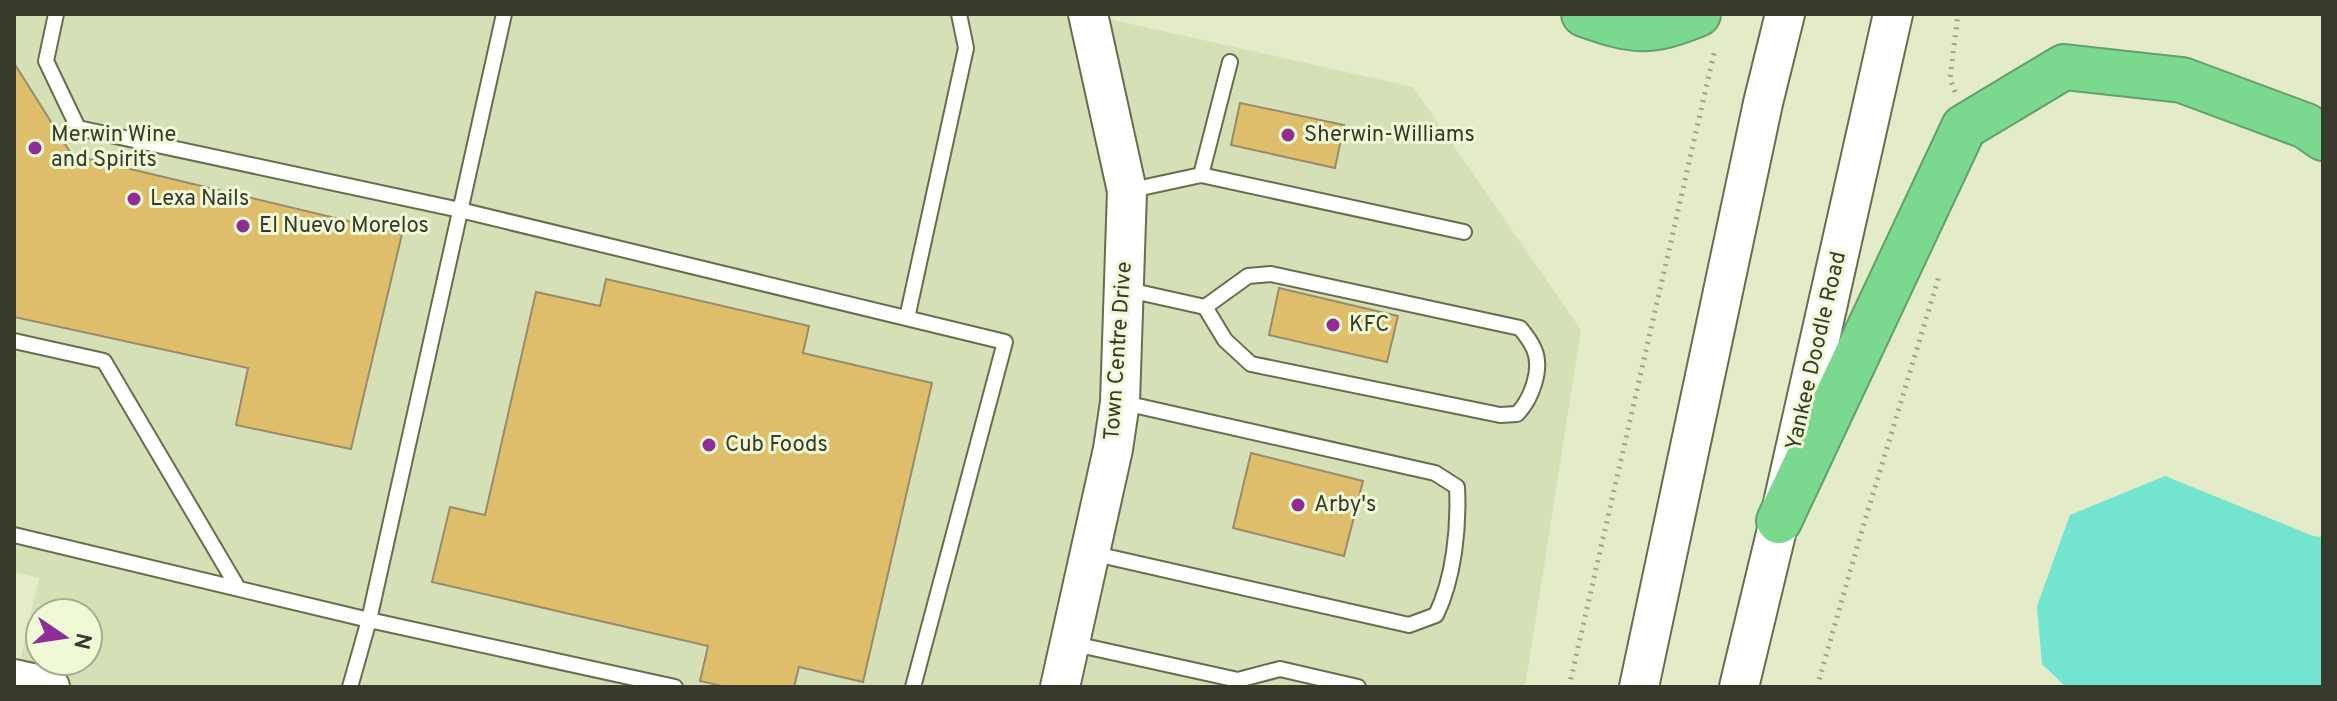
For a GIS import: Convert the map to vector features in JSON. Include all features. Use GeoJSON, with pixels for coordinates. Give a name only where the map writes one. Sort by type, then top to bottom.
{"type":"FeatureCollection","features":[{"type":"Feature","properties":{"kind":"highway"},"geometry":{"type":"LineString","coordinates":[[1584,14],[1616,25],[1645,30],[1675,23],[1708,26]]}},
{"type":"Feature","properties":{"kind":"highway"},"geometry":{"type":"LineString","coordinates":[[1779,521],[1968,124],[2064,67],[2182,80],[2306,126],[2323,138]]}},
{"type":"Feature","properties":{"kind":"main road","name":"Town Centre Drive"},"geometry":{"type":"LineString","coordinates":[[1060,687],[1113,449],[1120,402],[1127,191],[1088,14]]}},
{"type":"Feature","properties":{"kind":"main road"},"geometry":{"type":"LineString","coordinates":[[1639,687],[1763,103],[1785,14]]}},
{"type":"Feature","properties":{"kind":"main road","name":"Yankee Doodle Road"},"geometry":{"type":"LineString","coordinates":[[1739,687],[1893,14]]}},
{"type":"Feature","properties":{"kind":"lane"},"geometry":{"type":"LineString","coordinates":[[56,14],[46,61],[78,128],[460,210],[1005,342],[913,687]]}},
{"type":"Feature","properties":{"kind":"lane"},"geometry":{"type":"LineString","coordinates":[[350,687],[369,620],[504,14]]}},
{"type":"Feature","properties":{"kind":"lane"},"geometry":{"type":"LineString","coordinates":[[907,318],[966,48],[959,14]]}},
{"type":"Feature","properties":{"kind":"lane"},"geometry":{"type":"LineString","coordinates":[[1201,175],[1230,62]]}},
{"type":"Feature","properties":{"kind":"lane"},"geometry":{"type":"LineString","coordinates":[[1127,191],[1201,175],[1464,232]]}},
{"type":"Feature","properties":{"kind":"lane"},"geometry":{"type":"LineString","coordinates":[[1124,289],[1205,307],[1225,340],[1251,364],[1500,415],[1517,414],[1528,403],[1538,367],[1535,350],[1520,328],[1271,274],[1248,276],[1205,307]]}},
{"type":"Feature","properties":{"kind":"lane"},"geometry":{"type":"LineString","coordinates":[[14,341],[104,361],[238,588]]}},
{"type":"Feature","properties":{"kind":"lane"},"geometry":{"type":"LineString","coordinates":[[1091,553],[1409,625],[1436,615],[1444,599],[1459,520],[1457,487],[1435,473],[1120,402]]}},
{"type":"Feature","properties":{"kind":"lane"},"geometry":{"type":"LineString","coordinates":[[14,535],[369,620],[675,687]]}},
{"type":"Feature","properties":{"kind":"lane"},"geometry":{"type":"LineString","coordinates":[[1070,643],[1238,680],[1280,669],[1358,687]]}},
{"type":"Feature","properties":{"kind":"path"},"geometry":{"type":"LineString","coordinates":[[1958,14],[1950,78],[1968,124]]}},
{"type":"Feature","properties":{"kind":"path"},"geometry":{"type":"LineString","coordinates":[[1569,687],[1708,26]]}},
{"type":"Feature","properties":{"kind":"path"},"geometry":{"type":"LineString","coordinates":[[1817,687],[1942,269]]}},
{"type":"Feature","properties":{"kind":"shaded area"},"geometry":{"type":"Polygon","coordinates":[[[14,14],[1086,14],[1413,87],[1581,330],[1525,687],[14,687],[24,643],[24,677],[104,677],[104,597],[35,597],[39,578],[14,572],[14,14]]]}},
{"type":"Feature","properties":{"kind":"water"},"geometry":{"type":"Polygon","coordinates":[[[2165,476],[2313,536],[2323,537],[2323,687],[2066,687],[2042,664],[2037,606],[2070,515],[2165,476]]]}},
{"type":"Feature","properties":{"kind":"building"},"geometry":{"type":"Polygon","coordinates":[[[14,63],[72,155],[402,234],[351,449],[236,425],[248,368],[14,317],[14,63]]]}},
{"type":"Feature","properties":{"kind":"building","name":"Sherwin-Williams"},"geometry":{"type":"Polygon","coordinates":[[[1240,103],[1344,125],[1335,168],[1231,145],[1240,103]]]}},
{"type":"Feature","properties":{"kind":"building","name":"Cub Foods"},"geometry":{"type":"Polygon","coordinates":[[[606,279],[809,326],[803,353],[932,383],[863,682],[799,667],[794,687],[726,687],[700,681],[708,646],[432,582],[450,507],[485,515],[536,292],[600,306],[606,279]]]}},
{"type":"Feature","properties":{"kind":"building","name":"KFC"},"geometry":{"type":"Polygon","coordinates":[[[1279,288],[1398,316],[1387,362],[1269,335],[1279,288]]]}},
{"type":"Feature","properties":{"kind":"building","name":"Arby's"},"geometry":{"type":"Polygon","coordinates":[[[1251,453],[1363,481],[1344,556],[1233,528],[1251,453]]]}},
{"type":"Feature","properties":{"kind":"place","name":"Sherwin-Williams"},"geometry":{"type":"Point","coordinates":[1288,135]}},
{"type":"Feature","properties":{"kind":"place","name":"Merwin Wine and Spirits"},"geometry":{"type":"Point","coordinates":[35,148]}},
{"type":"Feature","properties":{"kind":"place","name":"Lexa Nails"},"geometry":{"type":"Point","coordinates":[134,199]}},
{"type":"Feature","properties":{"kind":"place","name":"El Nuevo Morelos"},"geometry":{"type":"Point","coordinates":[243,226]}},
{"type":"Feature","properties":{"kind":"place","name":"KFC"},"geometry":{"type":"Point","coordinates":[1333,325]}},
{"type":"Feature","properties":{"kind":"place","name":"Cub Foods"},"geometry":{"type":"Point","coordinates":[709,445]}},
{"type":"Feature","properties":{"kind":"place","name":"Arby's"},"geometry":{"type":"Point","coordinates":[1298,505]}}]}
